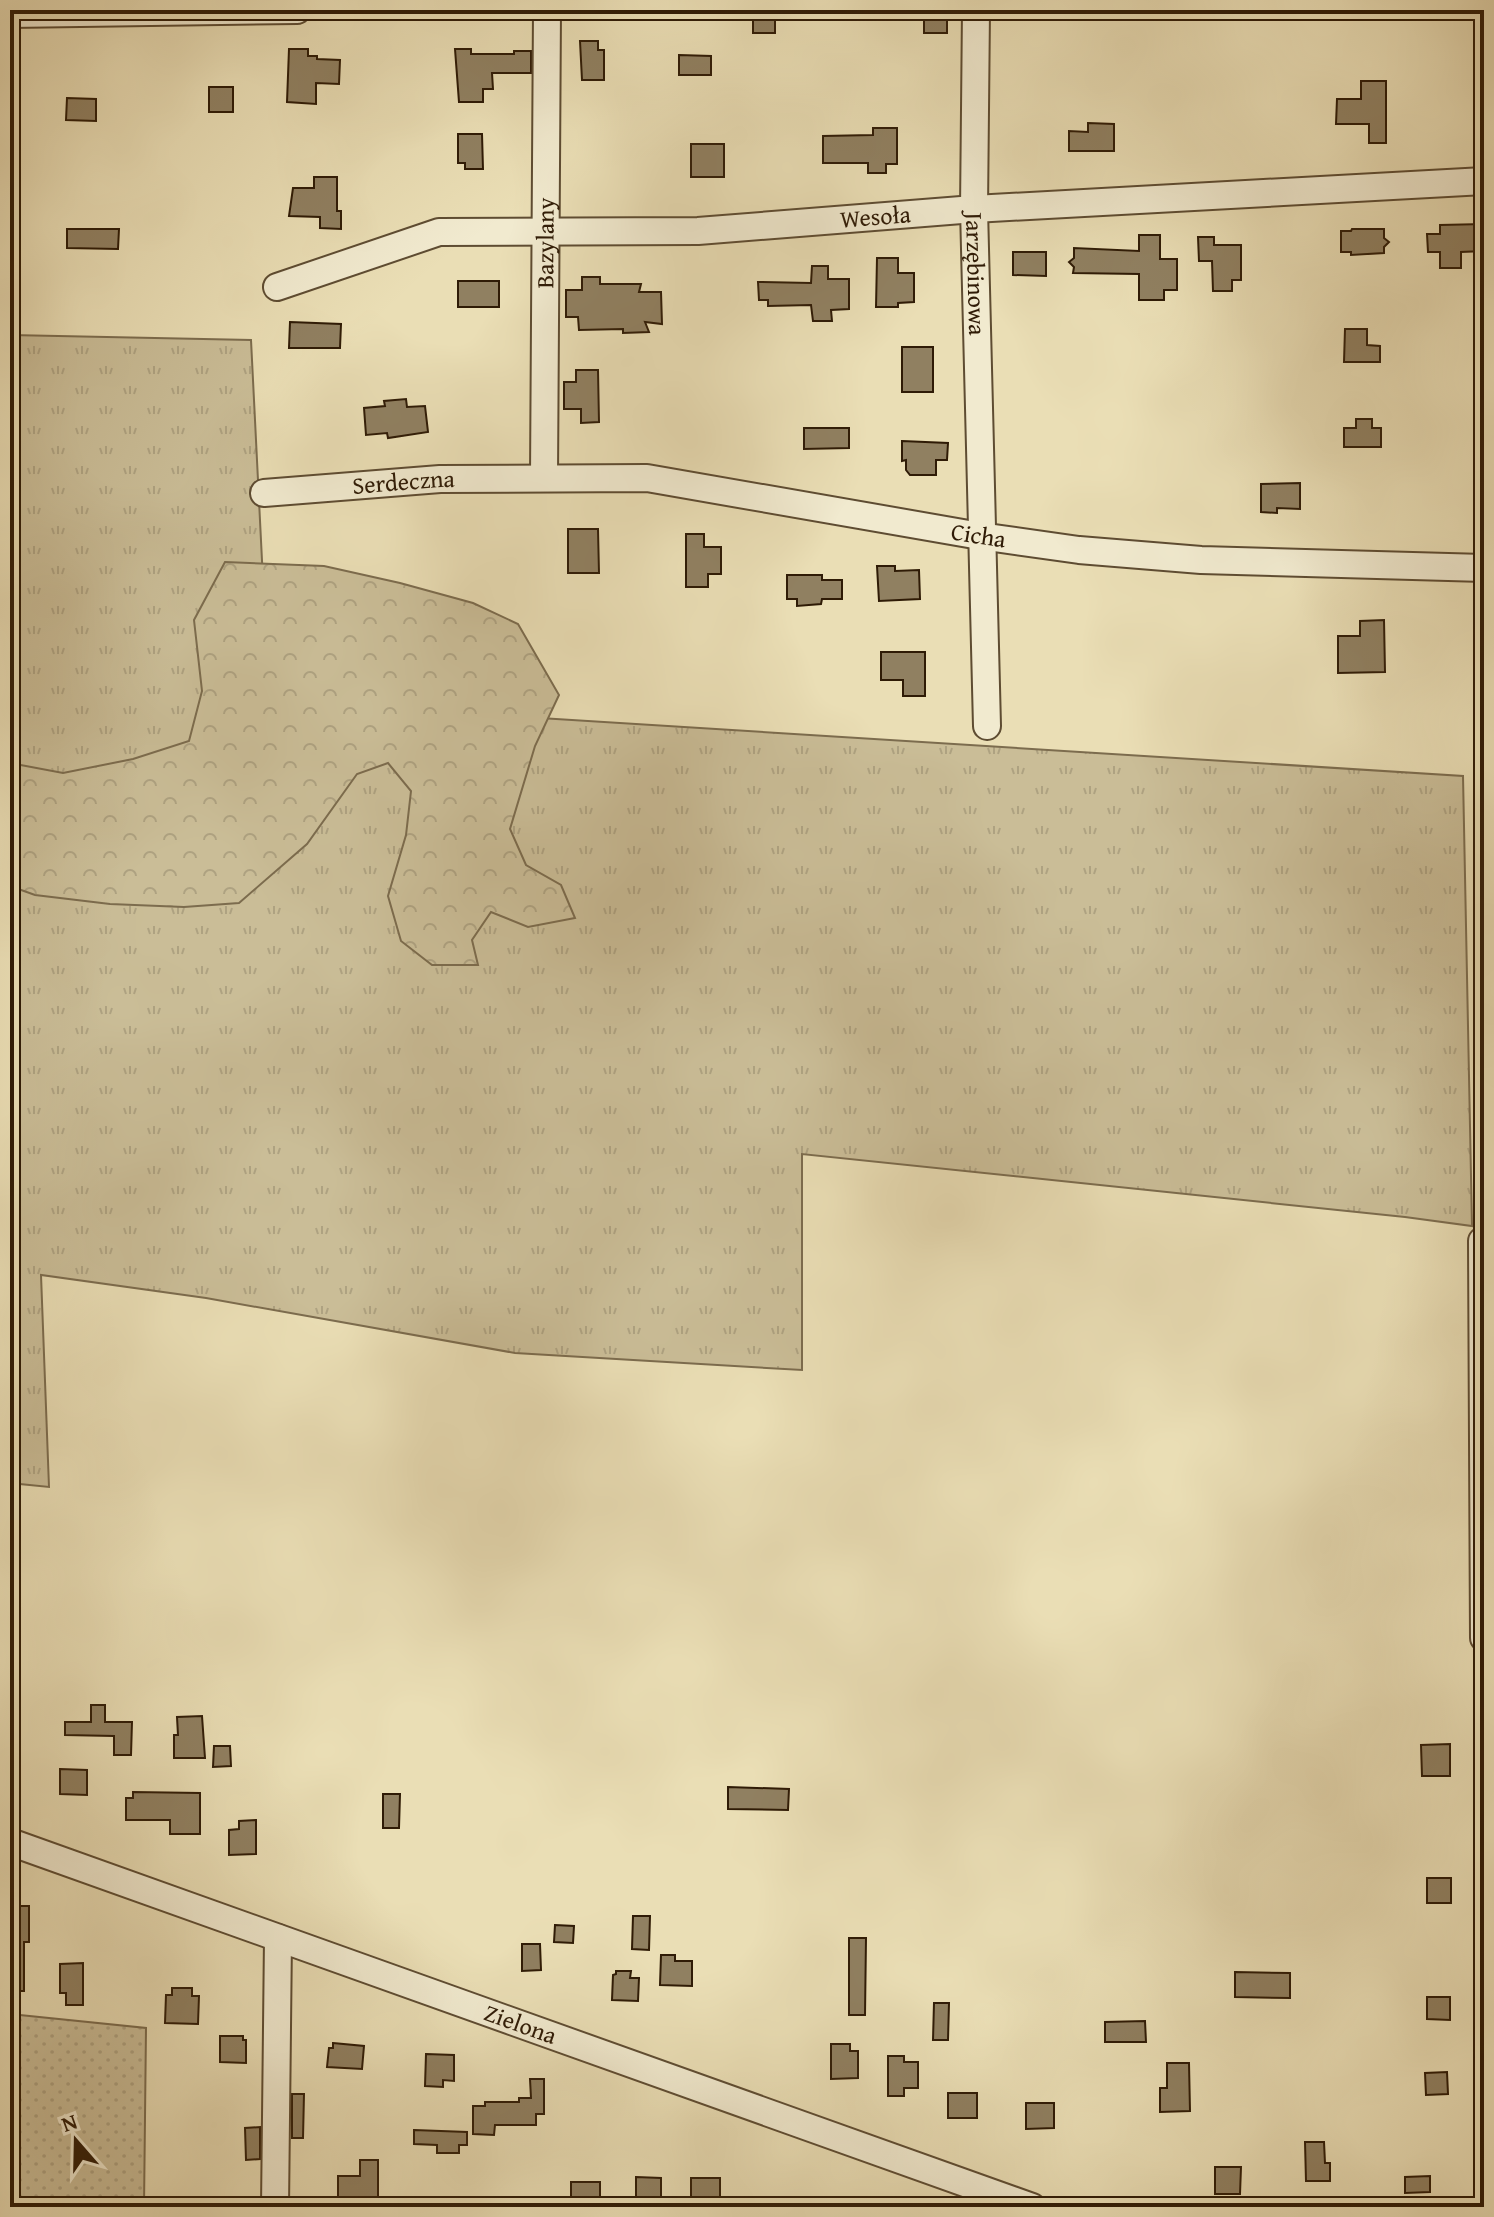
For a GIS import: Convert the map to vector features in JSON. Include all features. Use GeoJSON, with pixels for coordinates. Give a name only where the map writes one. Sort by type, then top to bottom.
{"type":"FeatureCollection","features":[{"type":"Feature","properties":{"kind":"street","name":"Bazylany"},"geometry":{"type":"LineString","coordinates":[[544,477],[547,10]]}},
{"type":"Feature","properties":{"kind":"street","name":"Jarzębinowa"},"geometry":{"type":"LineString","coordinates":[[976,10],[974,209],[987,726]]}},
{"type":"Feature","properties":{"kind":"street"},"geometry":{"type":"LineString","coordinates":[[10,14],[293,11]]}},
{"type":"Feature","properties":{"kind":"street","name":"Wesoła"},"geometry":{"type":"LineString","coordinates":[[277,287],[439,232],[698,231],[974,209],[1484,181]]}},
{"type":"Feature","properties":{"kind":"street","name":"Cicha"},"geometry":{"type":"LineString","coordinates":[[544,477],[647,478],[980,536],[1079,550],[1201,560],[1484,568]]}},
{"type":"Feature","properties":{"kind":"street","name":"Serdeczna"},"geometry":{"type":"LineString","coordinates":[[264,493],[426,480],[544,477]]}},
{"type":"Feature","properties":{"kind":"street"},"geometry":{"type":"LineString","coordinates":[[1482,1241],[1484,1638]]}},
{"type":"Feature","properties":{"kind":"street","name":"Zielona"},"geometry":{"type":"LineString","coordinates":[[10,1842],[1032,2207]]}},
{"type":"Feature","properties":{"kind":"street"},"geometry":{"type":"LineString","coordinates":[[275,2207],[278,1938]]}},
{"type":"Feature","properties":{"kind":"green space"},"geometry":{"type":"Polygon","coordinates":[[[10,335],[251,340],[269,701],[1463,776],[1472,1226],[802,1154],[802,1370],[515,1353],[206,1298],[41,1275],[49,1487],[10,1483],[10,335]]]}},
{"type":"Feature","properties":{"kind":"green space"},"geometry":{"type":"Polygon","coordinates":[[[225,562],[324,566],[473,603],[518,624],[559,695],[535,746],[510,829],[526,865],[561,885],[575,918],[528,927],[491,912],[472,940],[478,965],[432,965],[401,941],[388,896],[406,835],[411,791],[388,763],[357,774],[307,844],[239,903],[184,907],[110,904],[35,895],[10,886],[10,763],[63,773],[133,759],[189,741],[202,691],[194,620],[225,562]]]}},
{"type":"Feature","properties":{"kind":"green space"},"geometry":{"type":"Polygon","coordinates":[[[10,2014],[146,2028],[144,2207],[10,2207],[10,2014]]]}},
{"type":"Feature","properties":{"kind":"building"},"geometry":{"type":"Polygon","coordinates":[[[753,10],[775,10],[775,33],[753,33],[753,10]]]}},
{"type":"Feature","properties":{"kind":"building"},"geometry":{"type":"Polygon","coordinates":[[[924,10],[947,10],[947,33],[924,33],[924,10]]]}},
{"type":"Feature","properties":{"kind":"building"},"geometry":{"type":"Polygon","coordinates":[[[580,41],[598,41],[598,50],[604,50],[604,80],[582,80],[580,41]]]}},
{"type":"Feature","properties":{"kind":"building"},"geometry":{"type":"Polygon","coordinates":[[[289,49],[308,49],[308,56],[340,60],[339,84],[316,83],[316,104],[287,102],[289,49]]]}},
{"type":"Feature","properties":{"kind":"building"},"geometry":{"type":"Polygon","coordinates":[[[455,49],[471,49],[471,54],[531,51],[531,73],[492,73],[493,89],[483,89],[483,102],[459,102],[455,49]]]}},
{"type":"Feature","properties":{"kind":"building"},"geometry":{"type":"Polygon","coordinates":[[[679,55],[711,56],[711,75],[679,75],[679,55]]]}},
{"type":"Feature","properties":{"kind":"building"},"geometry":{"type":"Polygon","coordinates":[[[1361,81],[1386,81],[1386,143],[1369,143],[1369,124],[1336,124],[1337,99],[1361,99],[1361,81]]]}},
{"type":"Feature","properties":{"kind":"building"},"geometry":{"type":"Polygon","coordinates":[[[209,87],[233,87],[233,112],[209,112],[209,87]]]}},
{"type":"Feature","properties":{"kind":"building"},"geometry":{"type":"Polygon","coordinates":[[[67,98],[96,99],[96,121],[66,120],[67,98]]]}},
{"type":"Feature","properties":{"kind":"building"},"geometry":{"type":"Polygon","coordinates":[[[1088,123],[1114,124],[1114,151],[1069,151],[1069,131],[1088,132],[1088,123]]]}},
{"type":"Feature","properties":{"kind":"building"},"geometry":{"type":"Polygon","coordinates":[[[873,128],[897,128],[897,164],[886,164],[886,173],[868,173],[868,163],[823,163],[823,136],[873,135],[873,128]]]}},
{"type":"Feature","properties":{"kind":"building"},"geometry":{"type":"Polygon","coordinates":[[[458,134],[482,134],[483,169],[465,169],[465,163],[458,163],[458,134]]]}},
{"type":"Feature","properties":{"kind":"building"},"geometry":{"type":"Polygon","coordinates":[[[691,144],[724,144],[724,177],[691,177],[691,144]]]}},
{"type":"Feature","properties":{"kind":"building"},"geometry":{"type":"Polygon","coordinates":[[[314,177],[337,177],[337,211],[341,211],[341,229],[320,228],[320,217],[289,216],[293,188],[314,188],[314,177]]]}},
{"type":"Feature","properties":{"kind":"building"},"geometry":{"type":"Polygon","coordinates":[[[1484,224],[1484,251],[1461,252],[1461,268],[1440,268],[1440,252],[1428,252],[1427,234],[1440,234],[1440,225],[1484,224]]]}},
{"type":"Feature","properties":{"kind":"building"},"geometry":{"type":"Polygon","coordinates":[[[67,229],[119,229],[118,249],[67,248],[67,229]]]}},
{"type":"Feature","properties":{"kind":"building"},"geometry":{"type":"Polygon","coordinates":[[[1384,229],[1384,238],[1389,242],[1384,247],[1384,253],[1351,255],[1351,252],[1341,252],[1341,231],[1384,229]]]}},
{"type":"Feature","properties":{"kind":"building"},"geometry":{"type":"Polygon","coordinates":[[[1139,235],[1160,235],[1160,259],[1177,259],[1177,290],[1164,290],[1164,300],[1139,300],[1139,274],[1073,273],[1074,267],[1069,262],[1074,258],[1074,248],[1139,251],[1139,235]]]}},
{"type":"Feature","properties":{"kind":"building"},"geometry":{"type":"Polygon","coordinates":[[[1198,237],[1214,237],[1214,245],[1241,245],[1241,280],[1232,280],[1232,291],[1213,291],[1212,261],[1199,261],[1198,237]]]}},
{"type":"Feature","properties":{"kind":"building"},"geometry":{"type":"Polygon","coordinates":[[[1013,252],[1046,252],[1046,276],[1013,275],[1013,252]]]}},
{"type":"Feature","properties":{"kind":"building"},"geometry":{"type":"Polygon","coordinates":[[[877,258],[898,258],[898,273],[914,273],[914,302],[898,303],[898,307],[876,307],[877,258]]]}},
{"type":"Feature","properties":{"kind":"building"},"geometry":{"type":"Polygon","coordinates":[[[812,266],[828,266],[828,279],[849,279],[849,309],[831,310],[832,321],[813,321],[811,305],[768,306],[768,300],[759,300],[758,282],[811,283],[812,266]]]}},
{"type":"Feature","properties":{"kind":"building"},"geometry":{"type":"Polygon","coordinates":[[[582,277],[600,277],[600,284],[641,284],[639,292],[661,292],[662,324],[645,322],[649,332],[579,330],[578,317],[566,317],[566,290],[582,290],[582,277]]]}},
{"type":"Feature","properties":{"kind":"building"},"geometry":{"type":"Polygon","coordinates":[[[458,281],[499,281],[499,307],[458,307],[458,281]]]}},
{"type":"Feature","properties":{"kind":"building"},"geometry":{"type":"Polygon","coordinates":[[[290,322],[341,324],[340,348],[289,348],[290,322]]]}},
{"type":"Feature","properties":{"kind":"building"},"geometry":{"type":"Polygon","coordinates":[[[1345,329],[1367,329],[1367,345],[1380,346],[1380,362],[1344,362],[1345,329]]]}},
{"type":"Feature","properties":{"kind":"building"},"geometry":{"type":"Polygon","coordinates":[[[902,347],[933,347],[933,392],[902,392],[902,347]]]}},
{"type":"Feature","properties":{"kind":"building"},"geometry":{"type":"Polygon","coordinates":[[[576,370],[598,370],[599,422],[581,423],[581,409],[564,409],[564,382],[576,382],[576,370]]]}},
{"type":"Feature","properties":{"kind":"building"},"geometry":{"type":"Polygon","coordinates":[[[406,399],[407,407],[425,406],[428,432],[388,438],[387,433],[366,435],[364,408],[385,406],[384,401],[406,399]]]}},
{"type":"Feature","properties":{"kind":"building"},"geometry":{"type":"Polygon","coordinates":[[[1356,419],[1372,419],[1372,428],[1381,428],[1381,447],[1344,447],[1344,428],[1356,428],[1356,419]]]}},
{"type":"Feature","properties":{"kind":"building"},"geometry":{"type":"Polygon","coordinates":[[[804,428],[849,428],[849,448],[804,449],[804,428]]]}},
{"type":"Feature","properties":{"kind":"building"},"geometry":{"type":"Polygon","coordinates":[[[902,441],[948,443],[947,460],[936,460],[936,475],[910,475],[906,470],[906,460],[902,461],[902,441]]]}},
{"type":"Feature","properties":{"kind":"building"},"geometry":{"type":"Polygon","coordinates":[[[1300,483],[1300,509],[1277,508],[1277,513],[1261,512],[1261,484],[1300,483]]]}},
{"type":"Feature","properties":{"kind":"building"},"geometry":{"type":"Polygon","coordinates":[[[568,529],[598,529],[599,573],[568,573],[568,529]]]}},
{"type":"Feature","properties":{"kind":"building"},"geometry":{"type":"Polygon","coordinates":[[[686,534],[704,534],[704,547],[721,547],[721,574],[708,574],[708,587],[686,587],[686,534]]]}},
{"type":"Feature","properties":{"kind":"building"},"geometry":{"type":"Polygon","coordinates":[[[877,566],[895,566],[895,571],[919,570],[920,599],[879,601],[877,566]]]}},
{"type":"Feature","properties":{"kind":"building"},"geometry":{"type":"Polygon","coordinates":[[[787,575],[822,575],[822,580],[842,580],[842,599],[822,599],[821,604],[797,606],[797,599],[787,599],[787,575]]]}},
{"type":"Feature","properties":{"kind":"building"},"geometry":{"type":"Polygon","coordinates":[[[1384,620],[1385,672],[1338,673],[1338,636],[1360,636],[1360,621],[1384,620]]]}},
{"type":"Feature","properties":{"kind":"building"},"geometry":{"type":"Polygon","coordinates":[[[881,652],[925,652],[925,696],[903,696],[903,680],[881,680],[881,652]]]}},
{"type":"Feature","properties":{"kind":"building"},"geometry":{"type":"Polygon","coordinates":[[[91,1705],[105,1705],[105,1722],[132,1722],[131,1755],[114,1755],[114,1736],[65,1735],[65,1722],[91,1722],[91,1705]]]}},
{"type":"Feature","properties":{"kind":"building"},"geometry":{"type":"Polygon","coordinates":[[[202,1716],[205,1758],[174,1758],[177,1717],[202,1716]]]}},
{"type":"Feature","properties":{"kind":"building"},"geometry":{"type":"Polygon","coordinates":[[[1450,1744],[1450,1776],[1422,1776],[1421,1745],[1450,1744]]]}},
{"type":"Feature","properties":{"kind":"building"},"geometry":{"type":"Polygon","coordinates":[[[214,1746],[230,1746],[231,1766],[213,1767],[214,1746]]]}},
{"type":"Feature","properties":{"kind":"building"},"geometry":{"type":"Polygon","coordinates":[[[60,1769],[87,1770],[87,1795],[60,1794],[60,1769]]]}},
{"type":"Feature","properties":{"kind":"building"},"geometry":{"type":"Polygon","coordinates":[[[728,1787],[789,1789],[788,1810],[728,1809],[728,1787]]]}},
{"type":"Feature","properties":{"kind":"building"},"geometry":{"type":"Polygon","coordinates":[[[133,1792],[200,1793],[200,1834],[170,1834],[170,1820],[126,1820],[126,1798],[133,1798],[133,1792]]]}},
{"type":"Feature","properties":{"kind":"building"},"geometry":{"type":"Polygon","coordinates":[[[383,1794],[400,1794],[399,1828],[383,1828],[383,1794]]]}},
{"type":"Feature","properties":{"kind":"building"},"geometry":{"type":"Polygon","coordinates":[[[256,1820],[256,1854],[229,1855],[229,1830],[239,1829],[239,1821],[256,1820]]]}},
{"type":"Feature","properties":{"kind":"building"},"geometry":{"type":"Polygon","coordinates":[[[1427,1878],[1451,1878],[1451,1903],[1427,1903],[1427,1878]]]}},
{"type":"Feature","properties":{"kind":"building"},"geometry":{"type":"Polygon","coordinates":[[[10,1906],[29,1906],[29,1942],[24,1942],[24,1991],[10,1991],[10,1906]]]}},
{"type":"Feature","properties":{"kind":"building"},"geometry":{"type":"Polygon","coordinates":[[[633,1916],[650,1916],[649,1950],[632,1949],[633,1916]]]}},
{"type":"Feature","properties":{"kind":"building"},"geometry":{"type":"Polygon","coordinates":[[[555,1925],[574,1926],[573,1943],[554,1942],[555,1925]]]}},
{"type":"Feature","properties":{"kind":"building"},"geometry":{"type":"Polygon","coordinates":[[[849,1938],[866,1938],[865,2015],[849,2015],[849,1938]]]}},
{"type":"Feature","properties":{"kind":"building"},"geometry":{"type":"Polygon","coordinates":[[[522,1944],[540,1944],[541,1970],[522,1971],[522,1944]]]}},
{"type":"Feature","properties":{"kind":"building"},"geometry":{"type":"Polygon","coordinates":[[[661,1955],[675,1955],[675,1961],[692,1961],[692,1986],[660,1985],[661,1955]]]}},
{"type":"Feature","properties":{"kind":"building"},"geometry":{"type":"Polygon","coordinates":[[[83,1963],[83,2005],[66,2005],[66,1993],[60,1993],[60,1964],[83,1963]]]}},
{"type":"Feature","properties":{"kind":"building"},"geometry":{"type":"Polygon","coordinates":[[[616,1971],[631,1971],[630,1978],[639,1978],[638,2001],[612,2000],[613,1975],[616,1971]]]}},
{"type":"Feature","properties":{"kind":"building"},"geometry":{"type":"Polygon","coordinates":[[[1235,1972],[1290,1973],[1290,1998],[1235,1997],[1235,1972]]]}},
{"type":"Feature","properties":{"kind":"building"},"geometry":{"type":"Polygon","coordinates":[[[172,1988],[192,1988],[192,1996],[199,1996],[198,2024],[165,2023],[166,1995],[172,1995],[172,1988]]]}},
{"type":"Feature","properties":{"kind":"building"},"geometry":{"type":"Polygon","coordinates":[[[1427,1997],[1450,1997],[1450,2020],[1427,2019],[1427,1997]]]}},
{"type":"Feature","properties":{"kind":"building"},"geometry":{"type":"Polygon","coordinates":[[[934,2003],[949,2003],[948,2040],[933,2040],[934,2003]]]}},
{"type":"Feature","properties":{"kind":"building"},"geometry":{"type":"Polygon","coordinates":[[[1145,2021],[1146,2042],[1105,2042],[1105,2022],[1145,2021]]]}},
{"type":"Feature","properties":{"kind":"building"},"geometry":{"type":"Polygon","coordinates":[[[220,2036],[243,2036],[246,2040],[246,2063],[220,2062],[220,2036]]]}},
{"type":"Feature","properties":{"kind":"building"},"geometry":{"type":"Polygon","coordinates":[[[333,2043],[364,2046],[362,2069],[327,2067],[329,2048],[333,2048],[333,2043]]]}},
{"type":"Feature","properties":{"kind":"building"},"geometry":{"type":"Polygon","coordinates":[[[831,2044],[850,2044],[850,2051],[858,2051],[858,2078],[831,2079],[831,2044]]]}},
{"type":"Feature","properties":{"kind":"building"},"geometry":{"type":"Polygon","coordinates":[[[426,2054],[454,2055],[454,2081],[443,2080],[443,2087],[425,2086],[426,2054]]]}},
{"type":"Feature","properties":{"kind":"building"},"geometry":{"type":"Polygon","coordinates":[[[888,2056],[904,2056],[904,2062],[918,2062],[918,2088],[904,2088],[904,2096],[888,2096],[888,2056]]]}},
{"type":"Feature","properties":{"kind":"building"},"geometry":{"type":"Polygon","coordinates":[[[1167,2063],[1189,2063],[1190,2111],[1160,2112],[1160,2088],[1167,2088],[1167,2063]]]}},
{"type":"Feature","properties":{"kind":"building"},"geometry":{"type":"Polygon","coordinates":[[[1447,2072],[1448,2094],[1426,2095],[1425,2073],[1447,2072]]]}},
{"type":"Feature","properties":{"kind":"building"},"geometry":{"type":"Polygon","coordinates":[[[530,2079],[544,2079],[544,2114],[536,2114],[536,2125],[495,2125],[494,2135],[473,2134],[473,2106],[531,2098],[530,2079]]]}},
{"type":"Feature","properties":{"kind":"building"},"geometry":{"type":"Polygon","coordinates":[[[948,2093],[977,2093],[977,2118],[948,2118],[948,2093]]]}},
{"type":"Feature","properties":{"kind":"building"},"geometry":{"type":"Polygon","coordinates":[[[292,2094],[304,2094],[303,2138],[292,2138],[292,2094]]]}},
{"type":"Feature","properties":{"kind":"building"},"geometry":{"type":"Polygon","coordinates":[[[1026,2103],[1054,2103],[1054,2128],[1026,2129],[1026,2103]]]}},
{"type":"Feature","properties":{"kind":"building"},"geometry":{"type":"Polygon","coordinates":[[[260,2127],[260,2159],[246,2160],[245,2128],[260,2127]]]}},
{"type":"Feature","properties":{"kind":"building"},"geometry":{"type":"Polygon","coordinates":[[[414,2130],[467,2132],[467,2145],[459,2145],[459,2153],[437,2153],[437,2145],[414,2144],[414,2130]]]}},
{"type":"Feature","properties":{"kind":"building"},"geometry":{"type":"Polygon","coordinates":[[[1305,2142],[1324,2142],[1325,2163],[1330,2163],[1330,2181],[1306,2181],[1305,2142]]]}},
{"type":"Feature","properties":{"kind":"building"},"geometry":{"type":"Polygon","coordinates":[[[360,2160],[378,2160],[378,2207],[360,2207],[360,2198],[338,2198],[338,2176],[360,2176],[360,2160]]]}},
{"type":"Feature","properties":{"kind":"building"},"geometry":{"type":"Polygon","coordinates":[[[1215,2167],[1241,2167],[1240,2194],[1215,2194],[1215,2167]]]}},
{"type":"Feature","properties":{"kind":"building"},"geometry":{"type":"Polygon","coordinates":[[[1430,2176],[1430,2192],[1405,2193],[1405,2177],[1430,2176]]]}},
{"type":"Feature","properties":{"kind":"building"},"geometry":{"type":"Polygon","coordinates":[[[636,2177],[661,2178],[661,2207],[636,2206],[636,2177]]]}},
{"type":"Feature","properties":{"kind":"building"},"geometry":{"type":"Polygon","coordinates":[[[691,2178],[720,2178],[720,2207],[691,2204],[691,2178]]]}},
{"type":"Feature","properties":{"kind":"building"},"geometry":{"type":"Polygon","coordinates":[[[571,2182],[600,2182],[600,2207],[571,2207],[571,2182]]]}}]}
